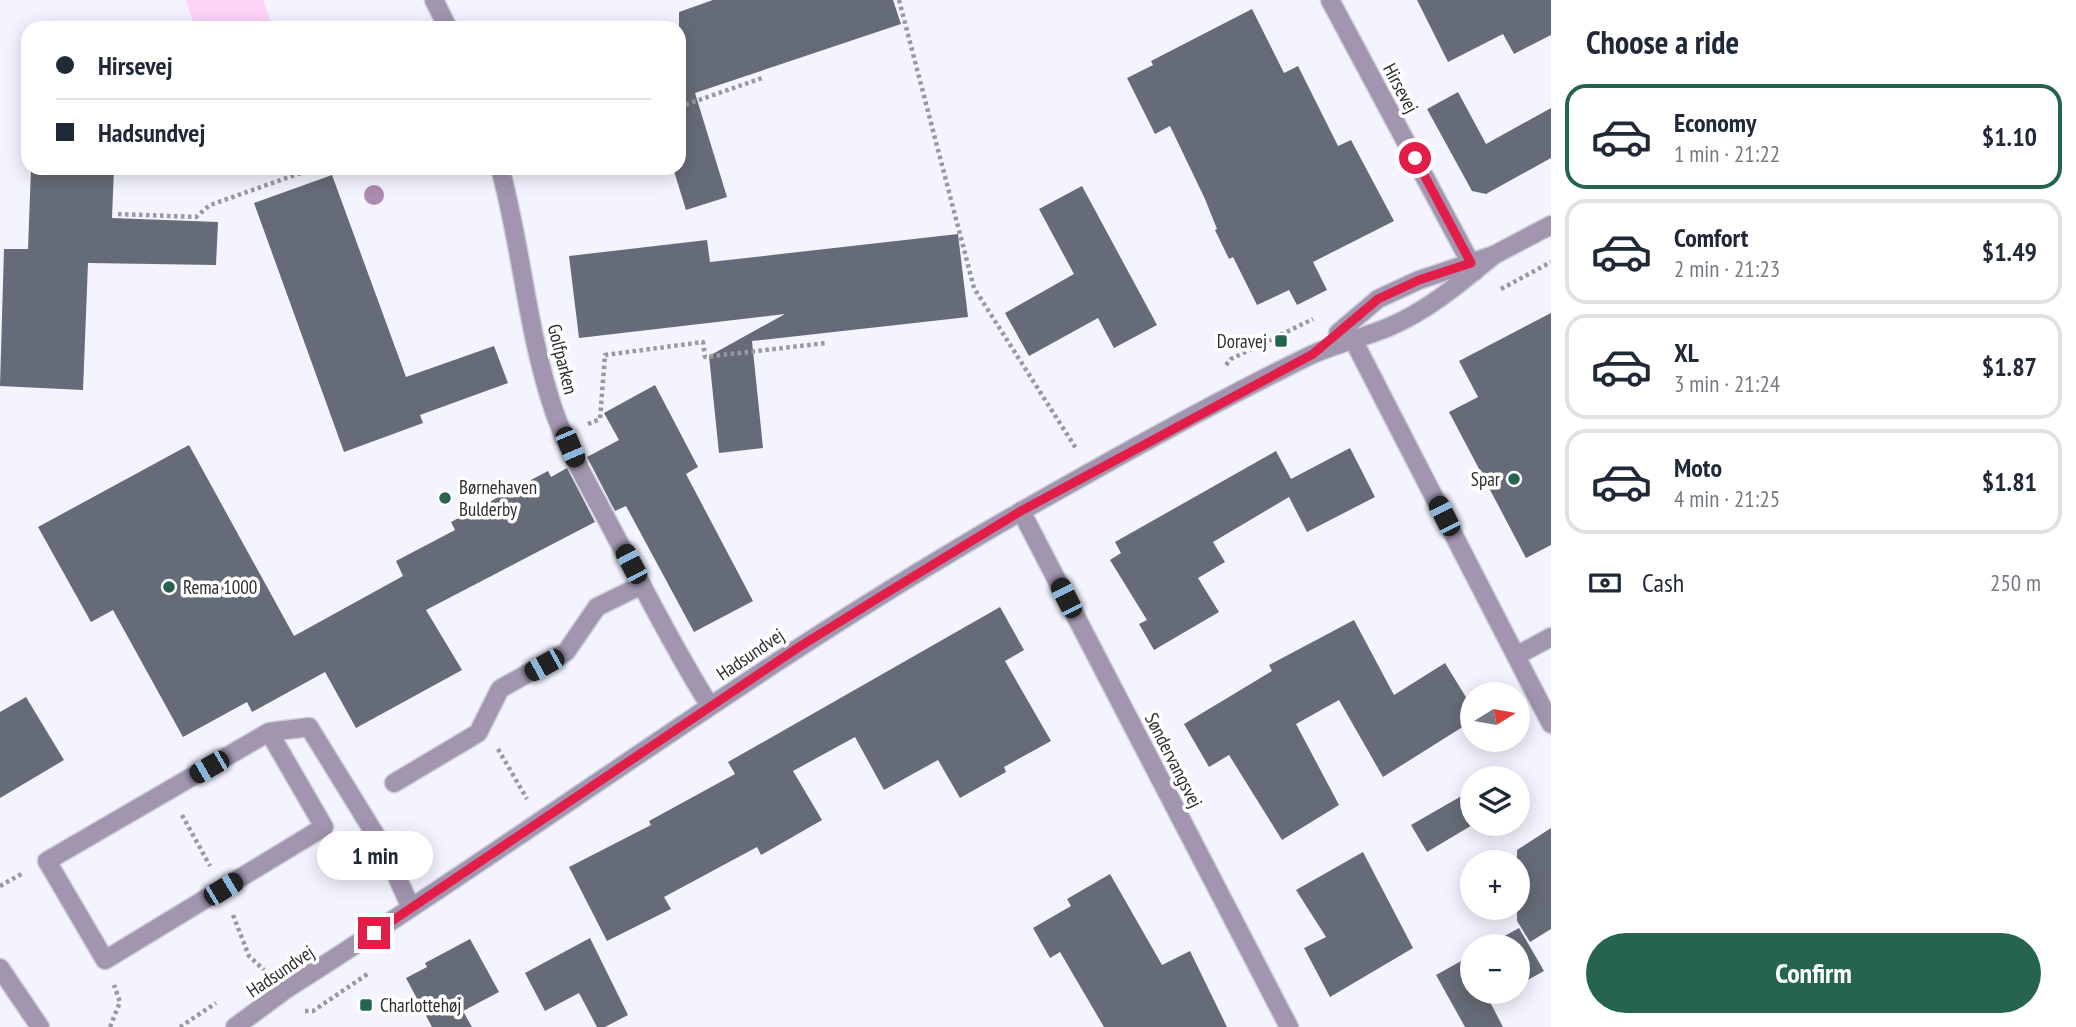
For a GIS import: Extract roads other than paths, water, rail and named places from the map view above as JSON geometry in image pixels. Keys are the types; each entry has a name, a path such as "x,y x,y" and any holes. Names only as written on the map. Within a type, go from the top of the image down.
{"street":[{"path":"435,0 445,21"},
{"name":"Hirsevej","path":"1330,0 1473,267"},
{"name":"Golfparken","path":"502,175 511,206 535,342 555,412 642,585 685,666 710,706"},
{"name":"Hadsundvej","path":"1349,333 1391,326 1430,306 1473,267 1551,225"},
{"name":"Hadsundvej","path":"235,1027 260,1020 285,990 821,633 1021,511 1349,333 1378,299 1419,280 1473,267"},
{"path":"1349,333 1549,715"},
{"name":"Søndervangsvej","path":"1021,511 1289,1027"},
{"path":"394,783 478,733 500,689 566,653 597,607 642,585"},
{"path":"1516,656 1551,637"},
{"path":"270,732 324,827 105,960 47,861 270,732 309,727 386,852 411,908"},
{"path":"0,968 40,1027"}],"place":[{"name":"Doravej","path":"1281,341"},
{"name":"Spar","path":"1514,479"},
{"name":"Børnehaven Bulderby","path":"445,498"},
{"name":"Rema 1000","path":"169,587"},
{"name":"Charlottehøj","path":"366,1005"}]}
